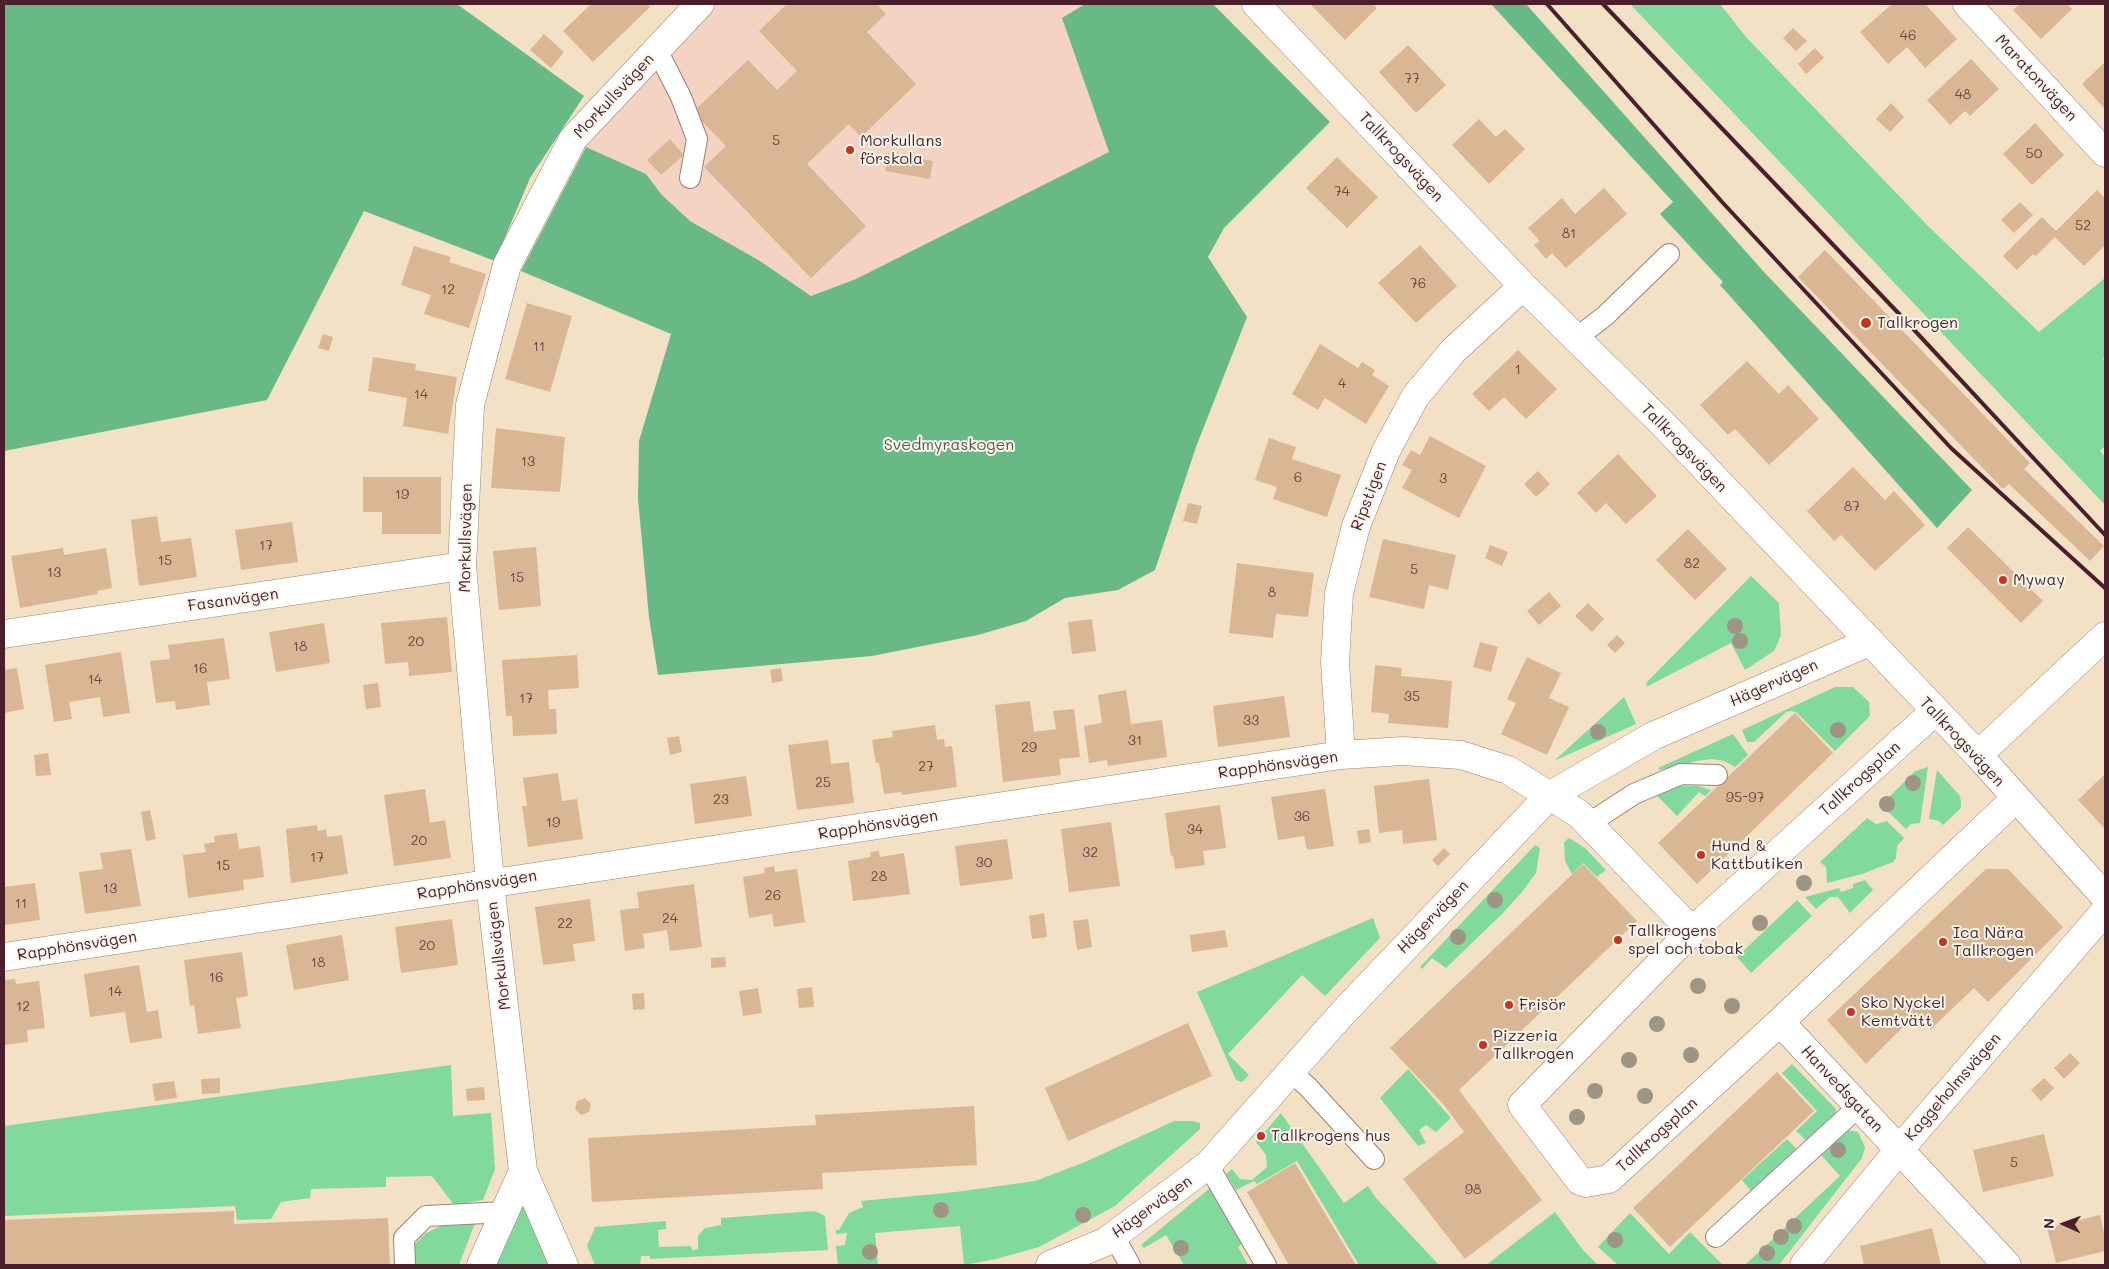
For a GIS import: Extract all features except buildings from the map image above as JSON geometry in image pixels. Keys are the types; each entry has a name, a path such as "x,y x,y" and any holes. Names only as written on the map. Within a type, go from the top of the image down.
{"street":[{"name":"Morkullsvägen","path":"564,1265 523,1170 490,883 462,566 470,405 507,265 573,139 700,4"},
{"name":"Tallkrogsvägen","path":"1256,4 1523,286 1663,424 1935,712 1978,755 2015,799 2105,897"},
{"name":"Maratonvägen","path":"1967,4 2105,153"},
{"name":"Ripstigen","path":"1341,755 1335,662 1339,593 1356,526 1386,451 1416,397 1453,351 1523,286"},
{"name":"Fasanvägen","path":"4,634 462,566"},
{"path":"1978,755 2105,636"},
{"name":"Hägervägen","path":"1050,1265 1105,1242 1208,1166 1290,1071 1549,796 1653,736 1869,642"},
{"name":"Tallkrogsplan","path":"1935,712 1692,930 1522,1105 1580,1181 1586,1183 1609,1179 1780,1022 2015,799"},
{"name":"Rapphönsvägen","path":"4,957 1341,755 1403,751 1461,755 1508,770 1579,814 1692,930"},
{"name":"Kaggeholmsvägen","path":"1804,1265 1899,1150 2105,911"},
{"name":"Hanvedsgatan","path":"1780,1022 2007,1265"},
{"name":"Morkullsvägen","path":"481,1265 523,1170"}],"lane":[{"path":"657,50 682,97 697,139 690,178"},
{"path":"1575,339 1605,316 1669,254"},
{"path":"1588,824 1634,794 1681,774 1717,775"},
{"path":"1290,1071 1308,1087 1374,1159"},
{"path":"1716,1237 1858,1107"},
{"path":"1208,1166 1266,1265"},
{"path":"405,1265 404,1238 426,1216 505,1212"},
{"path":"1113,1235 1130,1265"}],"shaded area":[{"name":"Morkullans förskola","path":"715,4 1085,4 1063,18 1110,152 856,279 811,296 760,261 690,221 661,194 646,174 586,147"}],"green space":[{"path":"4,4 457,4 584,96 530,178 495,261 364,211 267,400 4,451"},
{"name":"Svedmyraskogen","path":"1085,4 1213,4 1330,122 1224,228 1208,257 1247,317 1196,447 1155,570 1118,590 1065,598 1026,621 978,635 872,656 658,675 649,617 638,499 639,441 671,334 521,271 586,147 646,174 661,194 690,221 760,261 811,296 856,279 1109,152 1062,18"},
{"path":"1491,4 1526,4 1764,272 1972,490 1937,528 1720,285 1723,282 1660,214 1673,202"},
{"path":"1630,4 1720,4 1746,37 1930,228 2039,332 2105,278 2105,356 2103,359 2105,362 2105,446 2100,451 2105,457 2105,505"},
{"path":"1751,576 1779,603 1781,635 1774,651 1745,670 1731,643 1646,687 1647,682"},
{"path":"1835,687 1853,687 1869,702 1870,716 1835,751 1797,713 1792,711 1786,712 1754,742 1747,742 1742,730"},
{"path":"1624,697 1636,724 1554,761"},
{"path":"1733,734 1748,755 1735,767 1724,761 1712,759 1660,770 1658,768"},
{"path":"1928,767 1920,823 1911,824 1906,829 1881,805 1915,771"},
{"path":"1937,770 1960,796 1961,803 1961,808 1943,825 1939,821 1929,819"},
{"path":"1679,786 1698,786 1711,790 1705,796 1699,792 1677,816 1656,795"},
{"path":"1867,818 1876,824 1887,821 1904,838 1897,846 1896,858 1893,862 1862,874 1827,883 1826,867 1820,862"},
{"path":"1569,838 1585,848 1606,870 1597,877 1583,863 1572,874 1565,861 1564,842"},
{"path":"1535,845 1540,848 1536,873 1503,913 1446,968 1432,958 1422,969 1420,967"},
{"path":"1865,880 1873,890 1850,913 1838,897 1830,897 1816,909 1805,897 1839,888 1841,892 1853,888 1853,884"},
{"path":"1797,900 1812,916 1751,973 1737,957"},
{"path":"1373,918 1380,938 1325,996 1302,975 1228,1054 1249,1075 1242,1082 1236,1080 1197,992"},
{"path":"1792,1064 1836,1109 1835,1118 1809,1143 1796,1131 1817,1111 1782,1073"},
{"path":"451,1065 453,1116 491,1113 495,1169 483,1200 454,1205 432,1176 386,1177 386,1187 311,1189 310,1198 281,1202 271,1219 237,1220 235,1206 4,1216 4,1126"},
{"path":"1408,1069 1451,1118 1436,1132 1426,1125 1419,1130 1426,1143 1418,1146 1380,1098"},
{"path":"1281,1113 1344,1203 1368,1186 1376,1198 1439,1265 1359,1265 1297,1161 1257,1184 1254,1181 1236,1190 1226,1174 1232,1169 1240,1179 1252,1180 1267,1167 1266,1155 1256,1142"},
{"path":"1174,1121 1200,1123 1200,1129 1115,1206 1039,1247 996,1259 964,1265 960,1226 875,1233 878,1265 838,1265 836,1246 845,1245 847,1233 836,1234 836,1230 839,1230 849,1213 863,1207 861,1201 956,1192 1035,1181 1085,1162"},
{"path":"1848,1130 1858,1132 1865,1147 1862,1158 1779,1265 1745,1265 1840,1176 1821,1155"},
{"path":"1787,1139 1797,1149 1751,1191 1742,1180"},
{"path":"1210,1188 1244,1242 1238,1247 1248,1265 1184,1265 1166,1235 1144,1248 1141,1245"},
{"path":"525,1205 551,1265 494,1265 519,1206"},
{"path":"815,1211 825,1216 828,1250 650,1259 650,1256 641,1256 640,1265 595,1265 587,1246 595,1227 666,1221 666,1229 658,1230 659,1247 691,1246 692,1250 698,1249 698,1236 705,1228 721,1225 721,1218"},
{"path":"1555,1212 1583,1250 1598,1265 1486,1265"},
{"path":"1630,1213 1669,1254 1690,1232 1723,1265 1618,1265 1598,1247"},
{"path":"475,1223 459,1265 410,1265 410,1258 415,1244 426,1233 441,1226"}],"railway":[{"path":"1547,4 1723,203 1951,448 2105,588"},
{"path":"1603,4 1904,319 2105,535"}],"place":[{"name":"Morkullans förskola","path":"850,150"},
{"name":"Tallkrogen","path":"1866,323"},
{"name":"Myway","path":"2003,580"},
{"name":"Hund & Kattbutiken","path":"1701,855"},
{"name":"Tallkrogens spel och tobak","path":"1618,940"},
{"name":"Ica Nära Tallkrogen","path":"1943,942"},
{"name":"Frisör","path":"1509,1005"},
{"name":"Sko Nyckel Kemtvätt","path":"1851,1012"},
{"name":"Pizzeria Tallkrogen","path":"1483,1045"},
{"name":"Tallkrogens hus","path":"1261,1136"}]}
